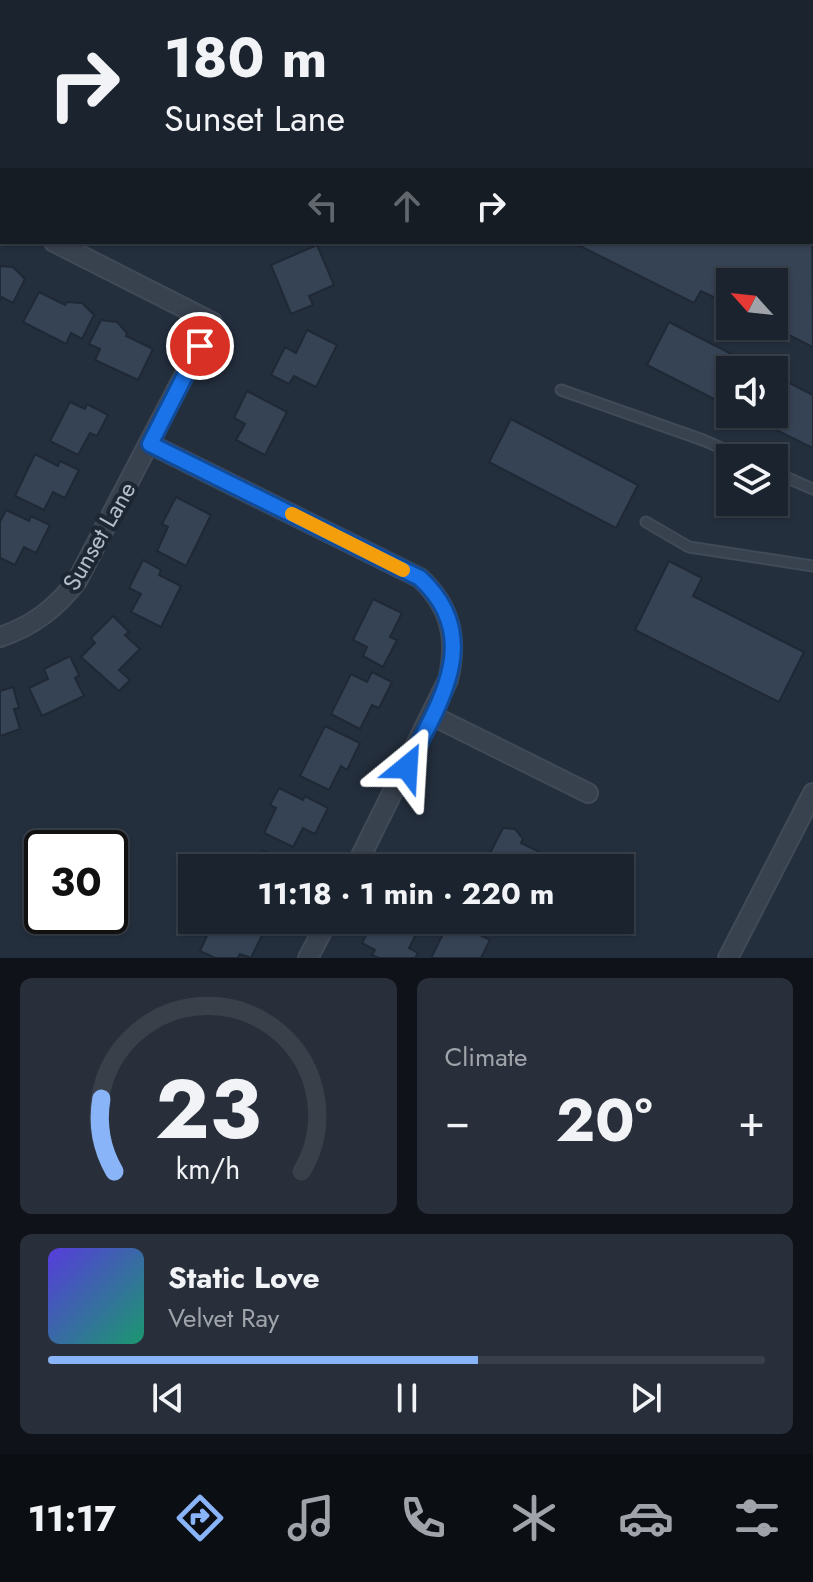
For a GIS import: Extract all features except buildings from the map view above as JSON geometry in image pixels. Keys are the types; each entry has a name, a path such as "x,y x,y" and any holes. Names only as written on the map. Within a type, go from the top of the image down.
{"street":[{"name":"Sunset Lane","path":"0,637 20,630 45,615 77,581 212,322 58,244"},
{"path":"150,444 420,578 434,591 447,612 453,634 454,658 448,680 433,716 362,854"},
{"path":"433,716 588,793"},
{"path":"728,958 813,793"},
{"path":"308,958 321,934"}],"lane":[{"path":"561,390 716,446"},
{"path":"788,478 813,489"},
{"path":"646,522 689,547 813,566"}],"slow traffic":[{"path":"292,514 403,570"}],"route":[{"path":"200,346 150,444 420,578 434,591 447,612 453,634 454,658 433,716 407,767"}]}
